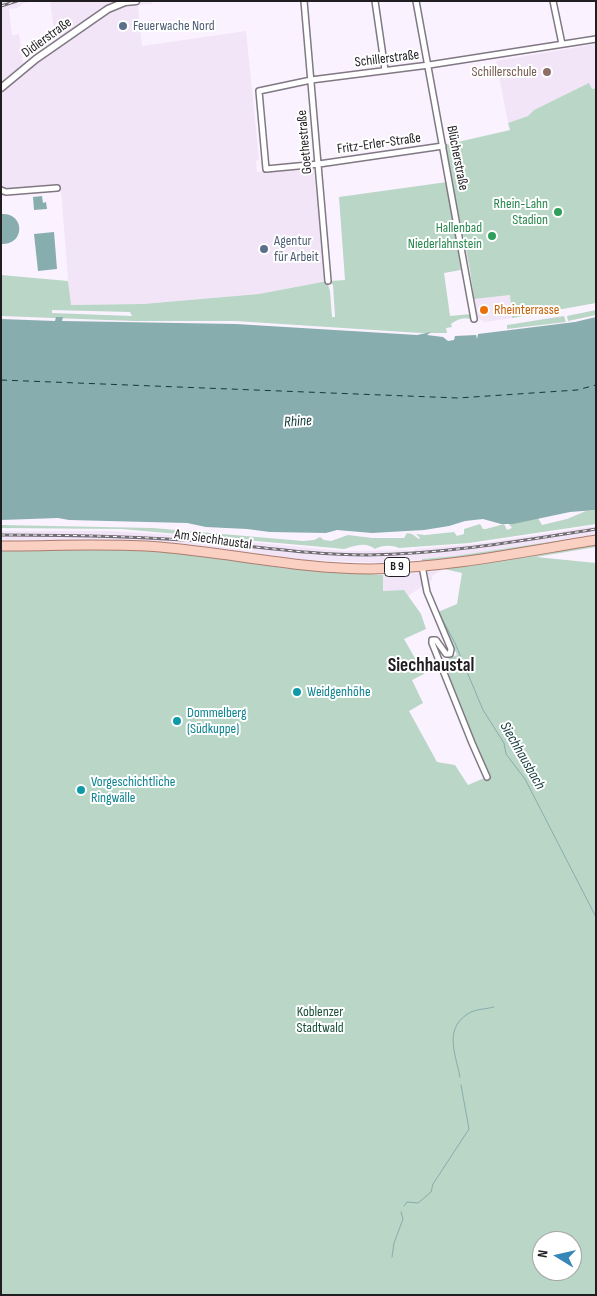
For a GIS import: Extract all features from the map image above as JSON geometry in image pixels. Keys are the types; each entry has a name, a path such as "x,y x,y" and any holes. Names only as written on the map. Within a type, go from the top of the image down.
{"main road":[{"name":"Am Siechhaustal","path":"1,546 158,547 304,566 371,568 422,565 487,557 596,540"}],"street":[{"name":"Didierstraße","path":"1,88 36,59 108,10 125,2 136,1"},
{"name":"Goethestraße","path":"304,1 328,281"},
{"path":"375,1 385,70"},
{"name":"Blücherstraße","path":"416,1 429,65 442,146 455,204 474,319"},
{"path":"553,1 562,44"},
{"name":"Schillerstraße","path":"266,169 259,91 312,80 429,65 596,39"},
{"name":"Fritz-Erler-Straße","path":"266,169 318,164 442,146"},
{"path":"1,190 6,192 57,188"},
{"path":"422,565 427,592 451,649 450,654 446,654 436,640 432,640 432,643 487,777"}],"shaded area":[{"path":"1,1 36,1 9,9 12,35 19,34 23,62 27,71 60,47 55,39 50,1 152,1 152,4 138,5 142,46 246,31 259,160 256,161 257,172 314,169 325,281 259,294 143,304 70,305 61,191 1,196"},
{"name":"Schillerschule","path":"596,44 596,88 592,89 589,84 534,110 528,116 508,123 496,61"},
{"path":"510,295 512,318 485,322 477,318 474,299"},
{"path":"596,526 596,535 455,556 384,563 305,560 124,542 1,541 1,531 108,531 177,535 343,551 407,550 407,552 414,552 414,549 475,544"},
{"path":"444,567 444,569 432,576 432,580 408,596 404,590 383,591 383,575 379,574"}],"green space":[{"path":"589,83 592,89 596,88 596,303 512,318 510,295 474,299 445,145 510,130 508,123 528,116 534,110"},
{"path":"447,182 461,270 444,273 450,316 471,314 472,320 464,318 456,321 451,324 452,327 446,328 447,333 421,333 235,321 134,321 1,316 1,275 68,281 71,305 143,304 259,294 327,281 330,291 332,317 335,317 333,285 330,281 345,280 339,197","holes":["52,310 130,312 132,316 52,313"]},
{"path":"596,310 596,315 568,321 567,316"},
{"path":"564,316 566,322 507,329 507,325"},
{"path":"596,510 596,524 469,543 399,548 387,546 375,549 365,545 343,549 122,529 1,528 1,525 153,528 303,541 314,540 320,537 331,541 348,535 372,538 404,538 407,533 419,539 416,534 454,532 457,536 464,534 464,529 480,524 483,529 486,529 504,524 507,530 512,528 509,524 538,518 542,525 567,519 586,511"},
{"path":"596,535 596,537 492,554 422,562 422,559 455,556"},
{"name":"Koblenzer Stadtwald","path":"596,542 596,547 536,557 596,563 596,1295 1,1295 1,550 135,550 182,553 284,568 383,575 383,591 404,590 421,614 426,629 404,639 424,674 412,680 423,703 409,711 437,762 455,765 468,785 489,776 442,661 457,655 438,612 457,604 462,573 444,569 444,567"}],"water":[{"path":"42,196 43,203 46,202 47,209 34,210 33,197"},
{"path":"1,214 15,218 18,223 18,234 9,243 1,244"},
{"path":"54,232 57,269 38,271 34,234"},
{"name":"Rhine","path":"56,317 63,317 62,321 236,324 417,335 431,332 427,335 443,337 448,341 454,340 455,336 476,335 477,339 478,334 575,322 596,317 596,510 570,512 513,524 501,524 483,519 424,530 372,533 337,530 326,533 270,532 206,527 187,523 69,520 58,518 1,520 1,319 55,321"}],"waterway":[{"name":"Siechhausbach","path":"435,606 455,643 483,710 504,743 506,754 525,779 596,917"},
{"path":"460,1077 453,1041 457,1025 462,1018 471,1012 494,1007"},
{"path":"404,1206 407,1202 418,1203 431,1192 433,1184 469,1129 461,1085"},
{"path":"392,1257 394,1243 403,1219 401,1212"}],"ferry route":[{"path":"1,380 458,398 577,390 596,385"}],"railway":[{"path":"1,6 17,1"},
{"path":"1,535 157,538 307,552 367,555 453,549 596,529"}],"place":[{"name":"Feuerwache Nord","path":"123,26"},
{"name":"Schillerschule","path":"547,72"},
{"name":"Rhein-Lahn Stadion","path":"558,212"},
{"name":"Hallenbad Niederlahnstein","path":"492,236"},
{"name":"Agentur für Arbeit","path":"264,249"},
{"name":"Rheinterrasse","path":"484,310"},
{"name":"Weidgenhöhe","path":"297,692"},
{"name":"Dommelberg (Südkuppe)","path":"177,721"},
{"name":"Vorgeschichtliche Ringwälle","path":"81,790"}],"district":[{"name":"Siechhaustal","path":"431,666"}]}
